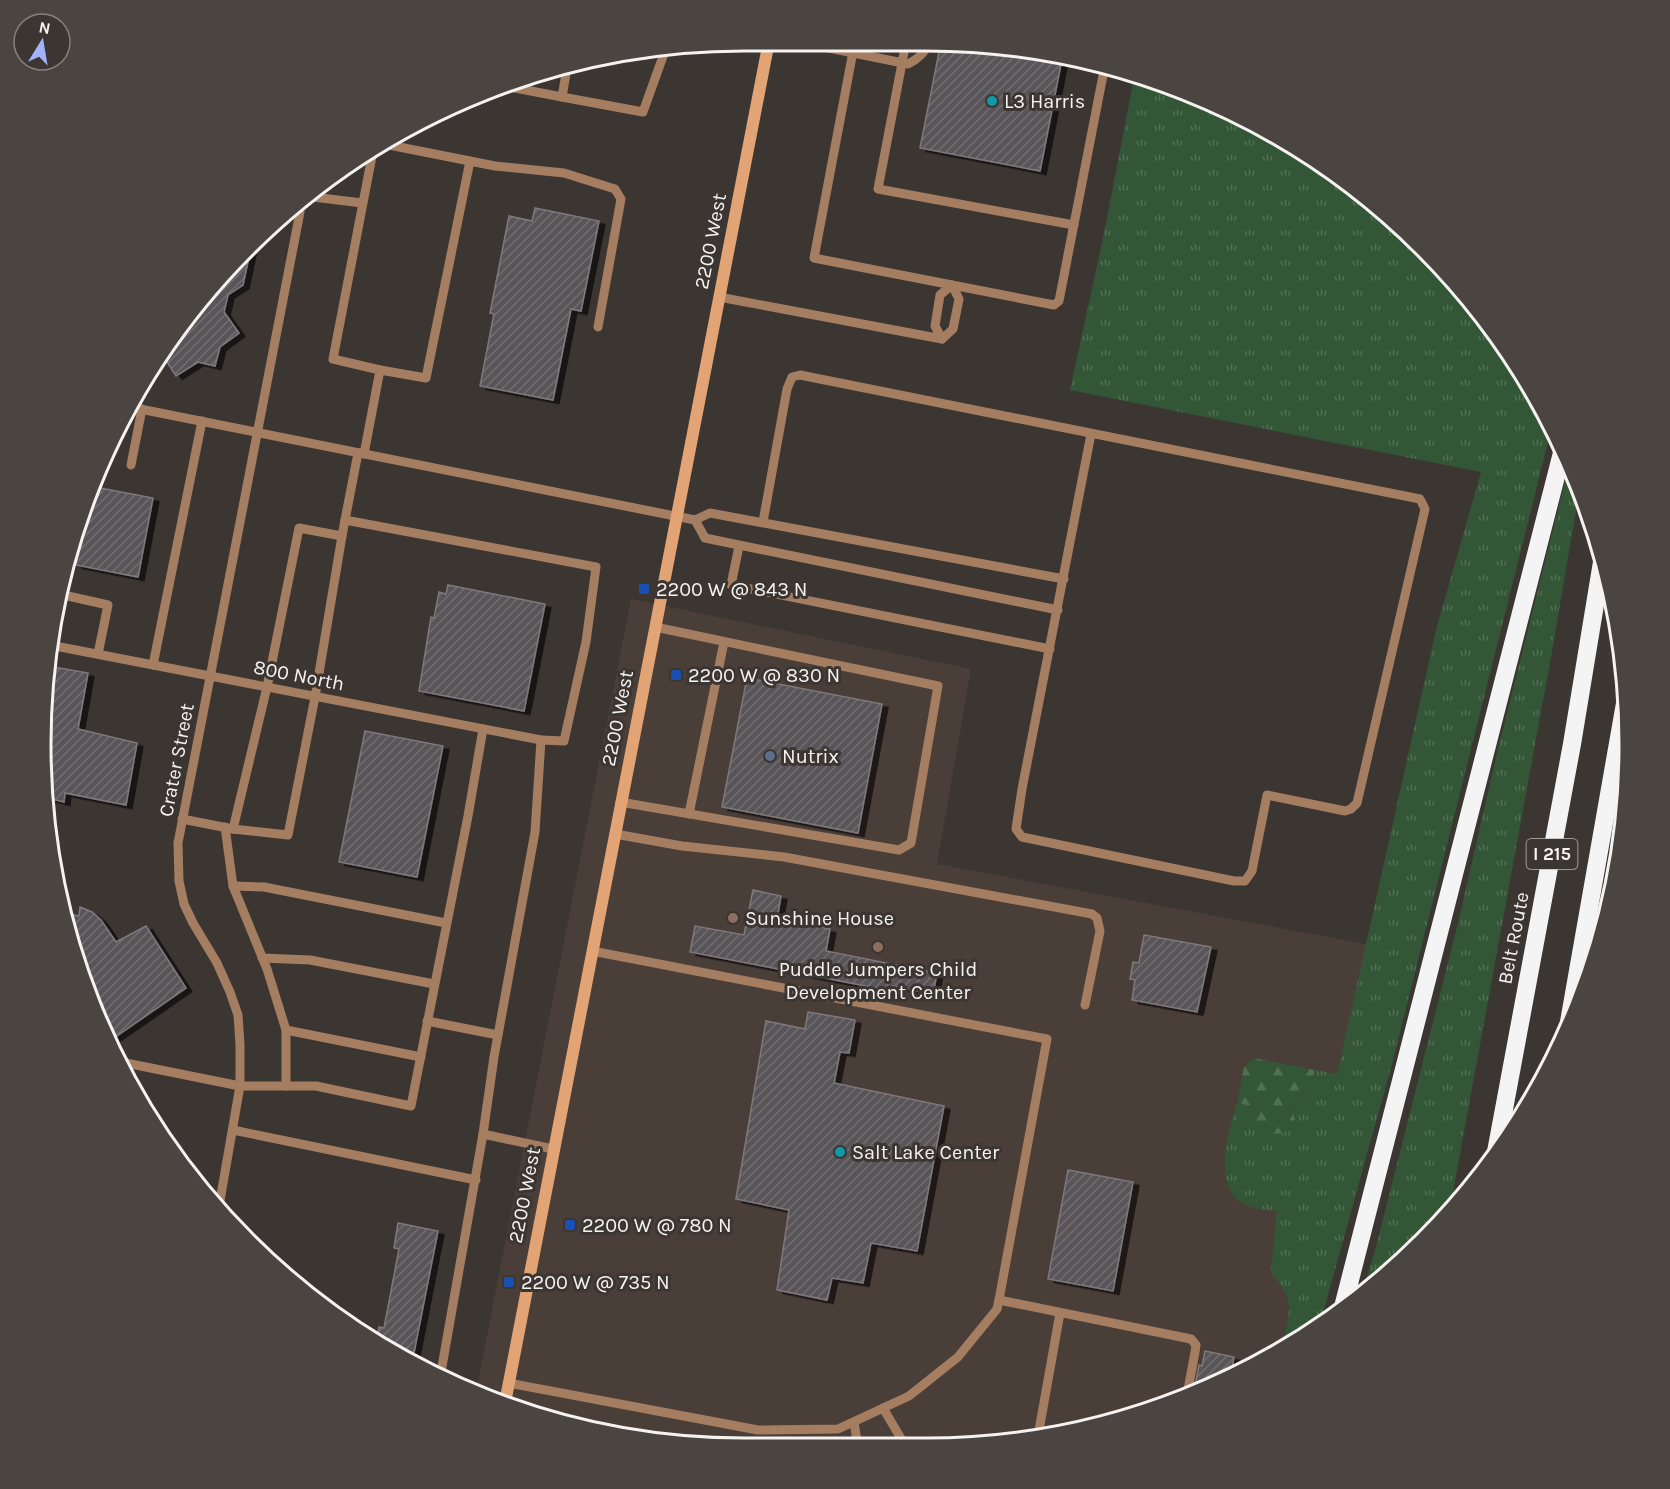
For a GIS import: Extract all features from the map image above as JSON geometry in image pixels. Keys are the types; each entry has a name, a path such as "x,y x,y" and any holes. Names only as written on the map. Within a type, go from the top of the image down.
{"highway":[{"path":"1346,1297 1559,464"},
{"name":"Belt Route","path":"1499,1134 1572,744 1599,581"},
{"name":"I 215","path":"1576,984 1619,739"}],"street":[{"name":"2200 West","path":"506,1395 767,51"}],"lane":[{"path":"848,51 908,64 925,51"},
{"path":"904,51 878,189 1074,225"},
{"path":"853,52 814,258 1054,305 1059,301 1103,75"},
{"path":"520,89 643,112 663,56"},
{"path":"562,97 566,75"},
{"path":"395,146 511,168 564,173 615,189 621,199 598,327"},
{"path":"371,161 333,359 426,378 470,161"},
{"path":"317,198 362,204"},
{"name":"Crater Street","path":"220,1199 240,1086 238,1016 217,963 184,904 179,881 178,843 300,212"},
{"path":"942,339 934,326 940,294 952,285"},
{"path":"942,339 953,329 959,298 952,285"},
{"path":"719,297 942,339"},
{"path":"182,819 229,828 288,835 315,697 345,520 380,370"},
{"path":"763,522 787,389 792,377 800,375 1091,434 1412,495 1420,499 1425,509 1357,803 1345,811 1267,795 1252,871 1245,881 1022,837 1016,829 1015,824 1091,434"},
{"path":"139,408 695,520 710,513 1064,579"},
{"path":"131,465 142,409"},
{"path":"153,665 202,421"},
{"path":"345,520 596,567 586,642 564,741 541,740 535,832 442,1368"},
{"path":"695,520 705,538 1058,610"},
{"path":"286,1086 286,1030 262,958 233,886 229,828 267,687 299,528 342,536"},
{"path":"739,546 731,585 1050,649"},
{"path":"67,596 108,605 98,654"},
{"path":"620,802 899,850 911,843 938,686 655,627"},
{"path":"689,814 724,642"},
{"name":"800 North","path":"58,647 541,740"},
{"path":"130,1064 240,1086 316,1086 411,1106 483,729"},
{"path":"615,834 682,846 784,857 1092,914 1097,918 1100,931 1085,1005"},
{"path":"233,886 264,887 446,923"},
{"path":"508,1383 758,1430 838,1429 909,1396 958,1357 997,1309 999,1300 1047,1039 592,951"},
{"path":"262,958 310,960 434,984"},
{"path":"427,1022 498,1035"},
{"path":"286,1030 420,1057"},
{"path":"233,1130 476,1180"},
{"path":"483,1134 553,1149"},
{"path":"999,1300 1191,1339 1196,1345 1188,1386"},
{"path":"1039,1428 1060,1313"},
{"path":"883,1408 901,1438"},
{"path":"854,1422 857,1438"}],"shaded area":[{"path":"631,599 971,669 937,864 1403,951 1288,1335 1232,1366 1191,1385 1105,1414 1061,1425 971,1437 699,1437 609,1425 522,1401 478,1384"}],"green space":[{"path":"1133,83 1191,104 1232,123 1272,144 1348,194 1416,254 1476,322 1526,398 1548,441 1392,1064 1323,1312 1284,1337 1288,1300 1271,1273 1277,1211 1252,1207 1234,1196 1225,1172 1230,1128 1237,1103 1252,1106 1257,1116 1290,1109 1296,1098 1310,1088 1315,1070 1337,1074 1436,630 1481,472 1070,390"},
{"path":"1566,479 1577,507 1452,1195 1416,1235 1366,1280 1459,919 1497,753"},
{"path":"1253,1058 1315,1070 1310,1088 1296,1098 1290,1108 1295,1119 1284,1133 1263,1135 1254,1128 1257,1116 1252,1106 1237,1103 1244,1067"}],"building":[{"name":"L3 Harris","path":"939,51 971,52 1061,64 1040,171 920,148"},
{"path":"535,208 599,221 581,311 571,309 553,400 480,386 494,314 490,313 509,216 532,221"},
{"path":"248,260 243,285 228,295 224,312 239,333 220,347 215,366 198,362 176,376 167,361 168,359 194,322"},
{"path":"101,488 153,498 138,577 76,565"},
{"path":"448,585 545,604 524,711 419,691 431,617 434,618 439,592 446,594"},
{"path":"56,667 88,673 78,729 137,743 126,805 65,793 64,802 53,799 52,790 52,699"},
{"path":"747,678 882,704 858,833 722,807"},
{"path":"365,731 443,746 417,877 339,862"},
{"path":"753,890 781,896 777,919 830,929 826,951 937,973 933,994 893,986 892,991 690,952 695,926 744,935"},
{"path":"80,907 92,912 101,920 116,942 146,926 186,988 116,1036 88,967 73,915 79,916"},
{"path":"1144,935 1211,947 1197,1012 1132,1000 1135,980 1130,979 1133,962 1139,963"},
{"name":"Salt Lake Center","path":"808,1012 855,1020 849,1053 840,1052 834,1083 944,1106 917,1251 871,1243 863,1283 832,1278 827,1300 777,1290 789,1210 736,1199 766,1021 805,1029"},
{"path":"1068,1170 1133,1182 1113,1291 1048,1279"},
{"path":"398,1223 438,1231 414,1353 378,1333 379,1327 384,1328 399,1249 394,1248"},
{"path":"1205,1351 1234,1357 1232,1366 1196,1383 1199,1365 1202,1366"}],"place":[{"name":"L3 Harris","path":"992,101"},
{"name":"2200 W @ 843 N","path":"644,589"},
{"name":"2200 W @ 830 N","path":"676,675"},
{"name":"Nutrix","path":"770,756"},
{"name":"Sunshine House","path":"733,918"},
{"name":"Puddle Jumpers Child Development Center","path":"878,947"},
{"name":"Salt Lake Center","path":"840,1152"},
{"name":"2200 W @ 780 N","path":"570,1225"},
{"name":"2200 W @ 735 N","path":"509,1282"}]}
